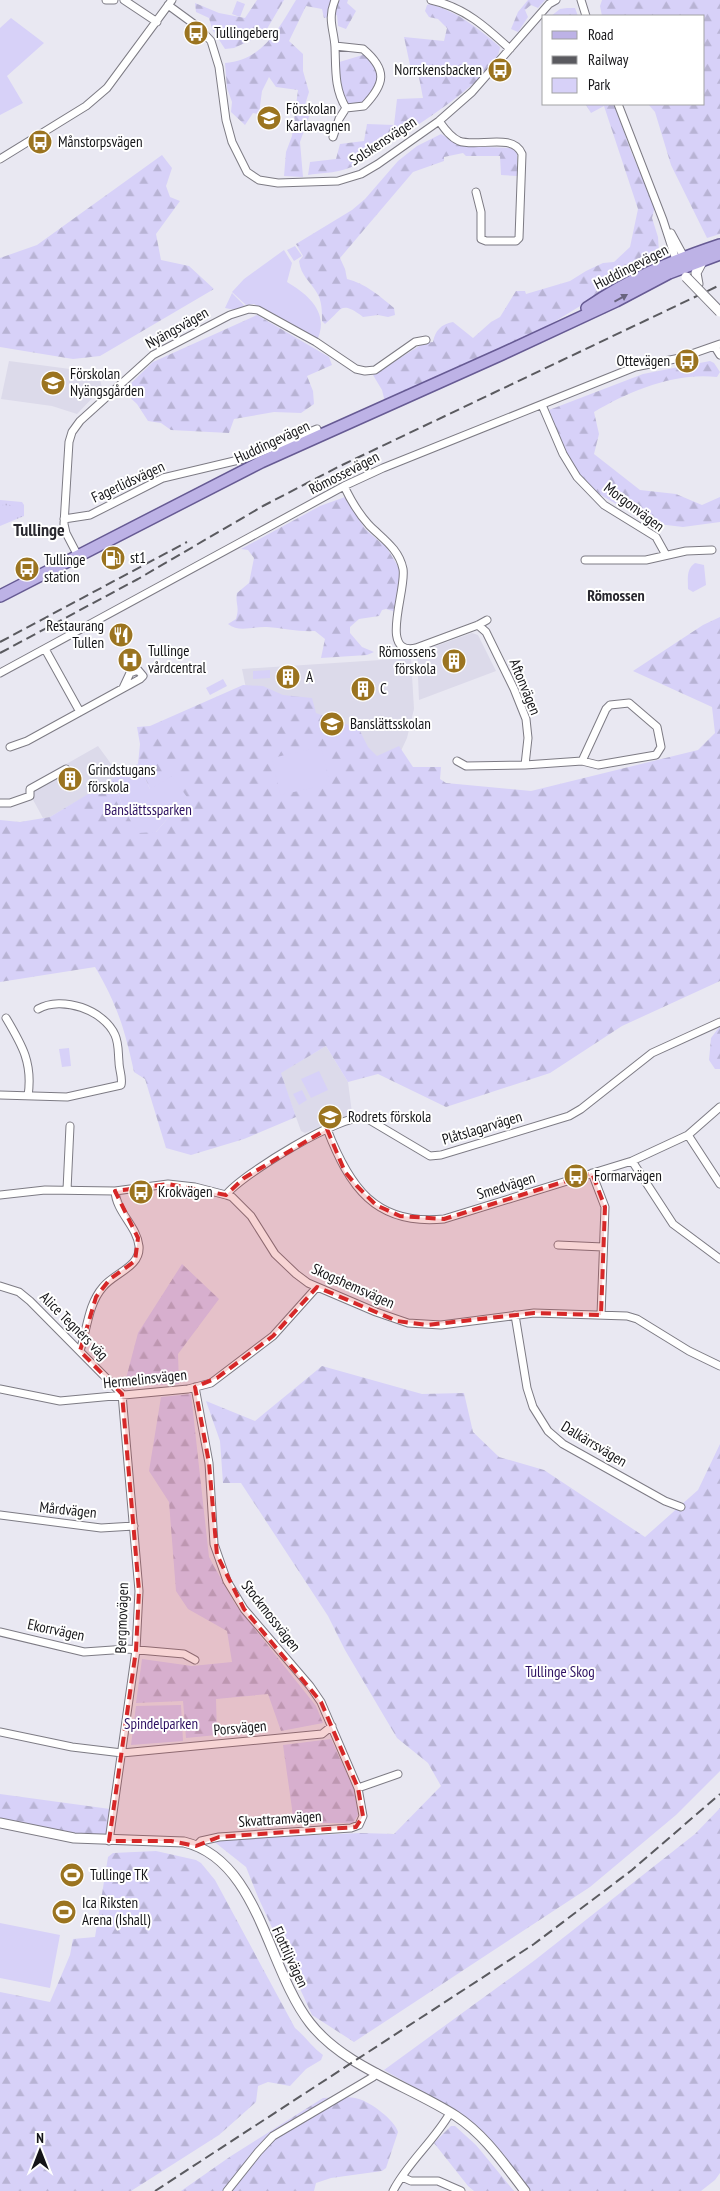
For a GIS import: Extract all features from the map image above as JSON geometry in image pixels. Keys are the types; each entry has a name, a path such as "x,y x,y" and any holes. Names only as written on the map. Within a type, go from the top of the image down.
{"main road":[{"name":"Huddingevägen","path":"686,268 720,245"},
{"name":"Huddingevägen","path":"0,596 261,462 502,354 561,325 622,286 686,268 720,254"}],"street":[{"path":"106,0 114,0"},
{"path":"124,0 157,22"},
{"path":"334,0 330,22 335,46 336,83 346,108"},
{"path":"431,0 465,12 480,22 510,49"},
{"name":"Solskensvägen","path":"170,3 211,41 219,67 226,120 232,142 247,172 259,180 278,183 338,181 352,178 370,169 439,121 472,92 549,4 556,0"},
{"path":"582,0 586,15"},
{"path":"0,159 86,106 107,88 170,3"},
{"path":"335,46 364,49 378,65 382,74 379,87 364,106 346,108"},
{"path":"618,105 663,220 686,268 720,311"},
{"path":"333,137 339,119 346,108"},
{"path":"439,121 449,134 459,141 511,143 520,150 522,154 521,217 519,238 516,241 481,240 481,212 476,192"},
{"path":"686,268 720,311"},
{"name":"Nyängsvägen","path":"78,556 66,533 64,519 69,442 76,425 153,355 230,315 249,309 258,310 316,342 356,369 365,371 375,370 415,342 426,340"},
{"path":"717,345 720,355"},
{"name":"Römossevägen","path":"0,673 344,486 420,451 542,405 635,367 680,358 717,345"},
{"name":"Morgonvägen","path":"542,405 563,454 577,477 604,506 656,537 666,554"},
{"name":"Fagerlidsvägen","path":"64,519 90,515 163,478 247,458 317,429"},
{"path":"344,486 354,507 395,549 403,568 404,582 396,629 396,638 401,646 407,650 416,648 487,620"},
{"name":"Morgonvägen","path":"585,560 646,560 658,558 666,554 712,550"},
{"name":"Aftonvägen","path":"478,625 486,632 522,708 528,738 526,765"},
{"path":"45,649 80,712"},
{"path":"10,747 27,741 123,688"},
{"path":"457,761 466,766 526,765 582,761 598,765 656,755 661,747 657,727 629,703 610,705 606,709 582,761"},
{"path":"0,803 23,800 30,796 30,789 66,769"},
{"path":"0,1095 58,1097 86,1094 121,1085 117,1040 106,1021 94,1012 73,1006 51,1004 38,1009"},
{"path":"6,1018 21,1043 28,1060 28,1096"},
{"name":"Plåtslagarvägen","path":"226,1195 244,1178 327,1129 359,1117 366,1118 430,1156 441,1155 569,1116 581,1109 652,1053 720,1022"},
{"name":"Smedvägen","path":"327,1129 345,1172 376,1205 411,1219 444,1219 632,1161 688,1135 720,1107"},
{"path":"67,1190 70,1126"},
{"path":"688,1135 720,1184"},
{"path":"632,1161 673,1224 720,1260"},
{"path":"592,1173 605,1208 601,1315"},
{"name":"Skogshemsvägen","path":"0,1195 32,1190 115,1191 168,1184 195,1187 232,1197 251,1216 275,1254 296,1274 317,1287 376,1312 408,1323 441,1326 534,1313 601,1315 637,1319 689,1351 720,1366"},
{"path":"80,1351 96,1297 110,1279 132,1264 138,1256 138,1238 120,1207 115,1191"},
{"path":"558,1245 604,1247"},
{"name":"Alice Tegnérs väg","path":"0,1286 19,1292 30,1301 122,1394"},
{"name":"Hermelinsvägen","path":"0,1390 56,1401 195,1388 218,1378 273,1336 317,1287"},
{"name":"Dalkärrsvägen","path":"515,1315 527,1388 533,1407 548,1431 563,1444 665,1501 682,1507"},
{"name":"Stockmossvägen","path":"195,1388 210,1462 214,1544 227,1581 244,1609 310,1686 321,1702 358,1788 362,1818"},
{"name":"Bergmovägen","path":"109,1841 136,1650 139,1591 122,1394"},
{"name":"Mårdvägen","path":"0,1515 101,1528 134,1526"},
{"name":"Ekorrvägen","path":"0,1632 84,1652 136,1650 184,1654 195,1660"},
{"name":"Porsvägen","path":"0,1732 72,1747 122,1753 322,1734 332,1726"},
{"path":"358,1788 398,1774"},
{"name":"Skvattramvägen","path":"196,1846 201,1841 219,1836 351,1828 359,1825 362,1818"},
{"name":"Flottiljvägen","path":"0,1824 74,1838 109,1841 172,1841 196,1846 212,1854 229,1867 243,1887 290,1991 310,2023 337,2048 377,2073 450,2112 478,2134 525,2191"},
{"path":"227,2191 273,2136 374,2077 377,2073"},
{"path":"393,2191 412,2160 444,2124 450,2112"},
{"path":"402,2177 411,2181 447,2183 461,2191"}],"highlighted area":[{"path":"327,1129 345,1172 376,1205 400,1216 444,1219 592,1173 605,1207 601,1315 534,1313 427,1325 397,1321 317,1287 273,1336 217,1378 195,1387 209,1463 217,1555 244,1609 321,1702 358,1788 363,1816 356,1827 219,1837 196,1846 171,1841 109,1841 136,1650 139,1591 122,1394 80,1351 96,1297 110,1279 135,1261 138,1238 115,1191 168,1184 226,1195 244,1178"}],"shaded area":[{"name":"Förskolan Nyängsgården","path":"9,361 70,369 100,379 102,388 77,414 52,406 1,399"},
{"path":"472,633 478,635 496,671 419,700 417,653"},
{"name":"Banslättsskolan","path":"411,658 414,709 407,738 400,753 271,809 242,669"},
{"path":"98,746 120,776 50,817 43,818 26,787"},
{"path":"326,1046 348,1082 352,1113 305,1133 301,1131 280,1073"}],"green space":[{"path":"257,0 284,0 264,34 234,48 225,49 212,29 209,18 196,12 195,3 219,13 245,18"},
{"path":"296,0 348,0 347,3 356,11 346,29 338,26 337,15 324,18 322,9 306,6 289,41 303,54 303,71 309,92 303,111 310,114 300,142 303,177 284,176 286,152 292,136 298,90 276,87 269,77 262,91 259,114 253,113 245,125 231,112 232,102 227,88 225,63 238,61 259,50 276,32"},
{"path":"528,0 545,0 538,8 531,5 525,10 528,17 518,32 511,29 518,12"},
{"path":"602,0 720,0 720,234 707,238 671,165 655,112 649,105 705,105 705,15 602,15 600,6"},
{"path":"237,1 245,4 240,17 232,14"},
{"path":"430,4 459,16 492,40 500,47 496,58 472,85 455,99 364,161 342,170 308,175 310,162 336,159 340,144 364,141 367,124 394,125 397,99 423,98 417,67 410,65 404,37 444,41 447,28 438,19 429,17 425,11 427,5"},
{"path":"575,8 578,15 552,15 560,9"},
{"path":"11,18 44,43 7,76 23,103 0,115 0,28"},
{"path":"366,54 379,72 378,86 360,106 346,104 343,100 336,63"},
{"path":"586,105 614,105 632,154 655,206 652,218 658,237 659,252 656,259 621,276 621,281 528,338 385,402 382,390 373,375 424,343 433,342 437,331 442,326 453,322 473,338 491,322 500,317 516,291 525,291 526,294 570,281 603,263 614,262 630,247 638,209 604,106 591,113"},
{"path":"441,134 461,146 510,148 517,152 517,176 501,175 500,156 466,156 463,153 444,157 444,161 413,172 340,258 347,279 366,287 378,295 394,308 395,315 388,317 378,315 363,317 345,308 338,311 325,324 322,321 319,296 302,271 299,261 303,256 296,244 352,210 365,199 398,161 417,146"},
{"path":"162,155 172,168 166,186 170,197 180,201 156,234 161,260 189,266 214,289 100,356 73,359 0,347 0,258 37,245"},
{"path":"295,246 302,256 294,261 287,250"},
{"path":"284,250 292,263 287,282 310,299 319,314 321,323 316,342 254,304 246,305 232,292 244,279"},
{"path":"232,293 245,306 235,310 225,308"},
{"path":"257,315 329,357 332,365 307,376 313,391 314,404 301,413 274,412 234,419 229,433 171,430 161,423 148,421 137,404 123,391 153,362"},
{"path":"710,361 714,363 720,372 717,377 685,377 669,380 637,390 594,412 599,434 594,454 640,490 676,494 702,505 720,497 720,522 683,527 650,523 590,487 570,463 549,410 643,374"},
{"path":"345,497 365,529 387,548 399,568 399,587 393,617 393,611 386,609 382,610 379,616 359,619 350,627 350,633 362,647 374,652 367,655 321,658 325,639 315,631 267,627 242,629 228,624 236,619 238,611 237,593 249,583 254,558 248,550 241,549 320,506"},
{"path":"0,500 22,502 24,505 24,516 0,526"},
{"path":"0,505 19,506 19,513 0,521"},
{"path":"695,563 704,565 706,585 693,592 688,589 688,578 690,568"},
{"path":"720,617 720,981 622,1026 550,1073 446,1107 378,1074 348,1082 326,1046 281,1073 296,1117 244,1139 191,1155 166,1148 145,1079 134,1072 119,1018 109,993 95,967 0,982 0,820 20,822 50,817 113,779 123,808 156,832 174,811 150,789 138,764 140,744 137,727 150,726 243,685 263,686 283,695 312,698 316,713 359,729 368,747 377,756 399,746 413,767 441,767 440,779 446,783 531,791 698,750 715,733 712,707 633,671 703,625"},
{"path":"270,670 270,678 253,679 253,671"},
{"path":"223,679 227,686 210,695 206,688"},
{"path":"321,747 330,784 280,795 272,758"},
{"name":"Banslättssparken","path":"138,764 150,789 172,776 194,807 174,811 156,832 138,833 123,808 113,779"},
{"path":"720,1026 720,1069 715,1069 709,1060 711,1038"},
{"path":"69,1048 71,1066 62,1067 59,1049"},
{"path":"319,1071 328,1090 311,1098 301,1079"},
{"path":"302,1090 307,1100 299,1105 293,1094"},
{"path":"182,1264 219,1299 178,1354 179,1384 124,1386 138,1333"},
{"name":"Tullinge Skog","path":"322,1366 422,1394 464,1393 473,1432 499,1457 544,1470 645,1537 698,1490 720,1444 720,1771 676,1815 590,1887 354,2042 312,2015 246,1867 212,1840 361,1833 394,1834 441,1786 428,1763 397,1738 345,1650 328,1616 241,1483 223,1483 220,1441 206,1401 255,1421"},
{"path":"191,1394 209,1557 235,1604 316,1706 323,1723 281,1731 268,1694 216,1699 217,1735 186,1738 183,1701 136,1703 142,1659 192,1666 232,1662 227,1631 188,1609 176,1591 169,1502 149,1471 161,1397"},
{"name":"Spindelparken","path":"181,1705 183,1741 131,1745 136,1706"},
{"path":"331,1739 354,1789 358,1815 353,1823 294,1823 283,1745"},
{"path":"0,1794 110,1809 107,1837 74,1835 0,1819"},
{"path":"720,1808 720,2173 715,2180 701,2191 531,2191 478,2128 449,2107 384,2070 535,1960 695,1834"},
{"path":"156,1851 196,1860 201,1863 215,1880 295,2028 323,2055 321,2060 306,2069 290,2086 268,2082 258,2086 256,2102 219,2135 131,2191 0,2191 0,1992 50,2002 70,1955 73,1939 95,1937 108,1857 113,1853"},
{"path":"0,1923 60,1935 50,1988 0,1978"},
{"path":"346,2097 359,2099 375,2108 392,2122 398,2132 386,2168 382,2171 331,2178 316,2183 314,2191 181,2191 231,2156 323,2098"},
{"path":"451,2126 455,2126 476,2145 514,2191 474,2191 468,2186 434,2143"}],"railway":[{"path":"0,653 138,579 263,506 338,467 720,285"},
{"path":"0,642 187,542"},
{"path":"155,2191 534,1944 632,1870 720,1794"}],"place":[{"name":"Tullingeberg","path":"196,33"},
{"name":"Norrskensbacken","path":"500,70"},
{"name":"Förskolan Karlavagnen","path":"269,118"},
{"name":"Månstorpsvägen","path":"40,142"},
{"name":"Ottevägen","path":"687,361"},
{"name":"Förskolan Nyängsgården","path":"53,383"},
{"name":"st1","path":"113,558"},
{"name":"Tullinge station","path":"27,569"},
{"name":"Restaurang Tullen","path":"121,635"},
{"name":"Tullinge vårdcentral","path":"130,660"},
{"name":"Römossens förskola","path":"454,661"},
{"name":"A","path":"288,677"},
{"name":"C","path":"363,689"},
{"name":"Banslättsskolan","path":"332,724"},
{"name":"Grindstugans förskola","path":"70,779"},
{"name":"Rodrets förskola","path":"330,1117"},
{"name":"Formarvägen","path":"576,1176"},
{"name":"Krokvägen","path":"141,1192"},
{"name":"Tullinge TK","path":"72,1875"},
{"name":"Ica Riksten Arena (Ishall)","path":"64,1912"}],"district":[{"name":"Tullinge","path":"39,530"},
{"name":"Römossen","path":"616,595"}]}
